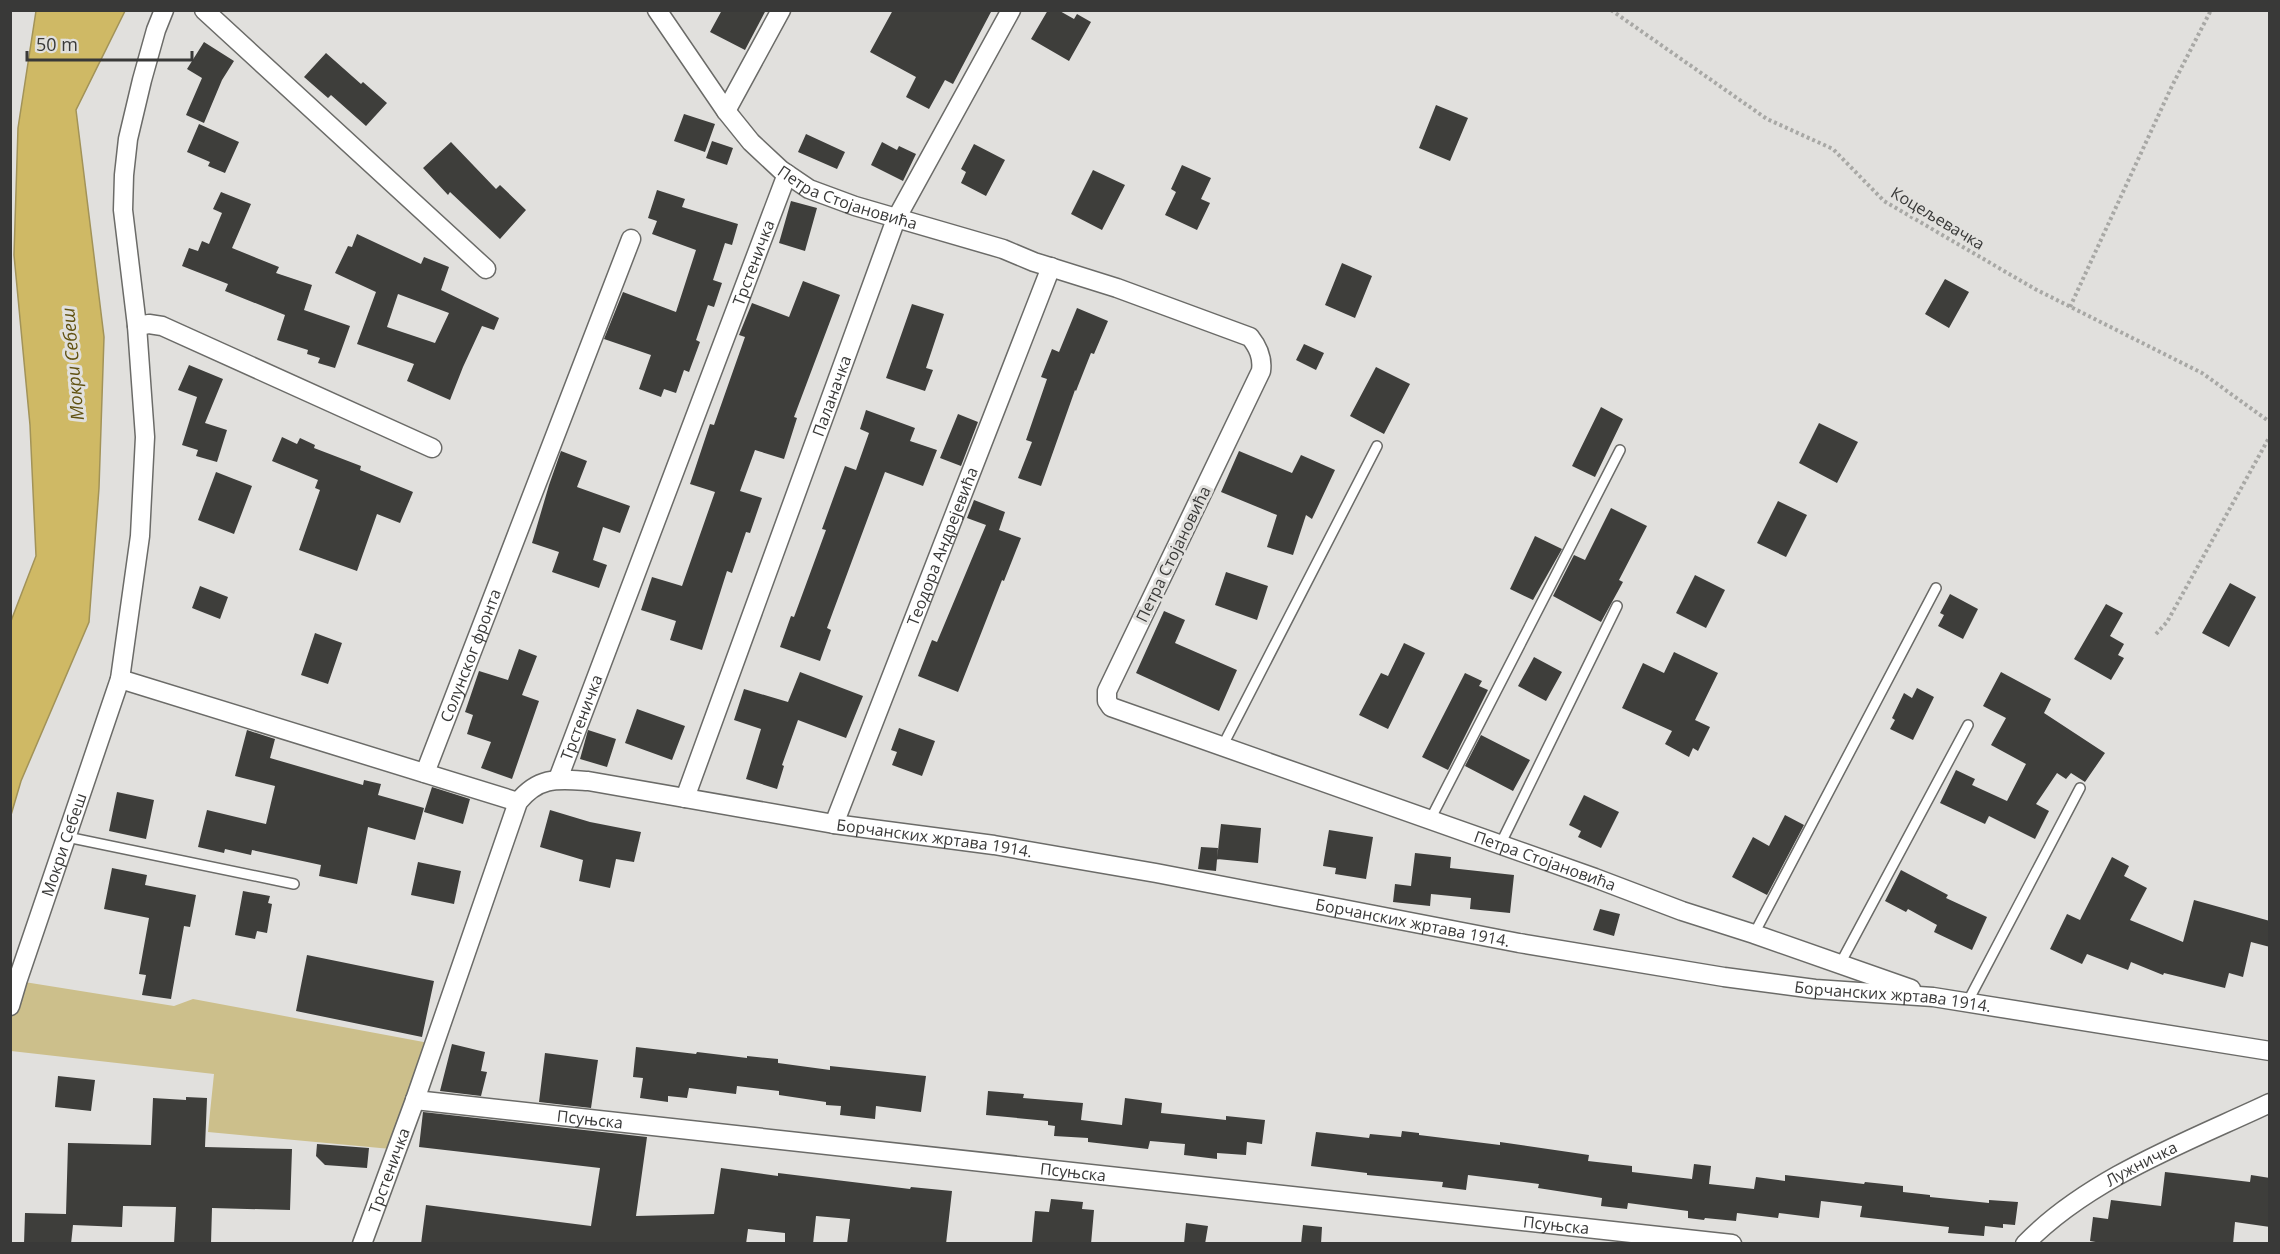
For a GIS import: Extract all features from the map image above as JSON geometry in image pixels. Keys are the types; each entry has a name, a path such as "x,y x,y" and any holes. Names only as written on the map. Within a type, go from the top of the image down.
{"street":[{"name":"Мокри Себеш","path":"10,1006 120,679 140,536 145,437 137,326 123,210 124,175 129,134 142,80 164,10"},
{"path":"204,10 486,269"},
{"name":"Петра Стојановића","path":"657,10 726,111 751,142 808,189 896,219 1003,249 1250,337 1260,354 1261,371 1107,691 1107,701 1111,707 1682,911 1933,996"},
{"path":"726,111 781,10"},
{"name":"Паланачка","path":"685,798 896,219 1011,10"},
{"name":"Трстеничка","path":"362,1244 415,1100 518,802 535,786 558,779 787,174"},
{"name":"Солунског фронта","path":"425,773 631,239"},
{"name":"Теодора Андрејевића","path":"834,824 1051,267"},
{"path":"137,326 149,324 162,326 432,448"},
{"path":"120,679 518,802"},
{"name":"Борчанских жртава 1914.","path":"558,779 588,781 834,824 994,845 1156,873 1519,943 1724,977 1815,989 1933,996 2270,1051"},
{"name":"Псуњска","path":"415,1100 1732,1244"},
{"name":"Лужничка","path":"2025,1244 2042,1226 2102,1185 2163,1153 2270,1103"}],"lane":[{"path":"1222,747 1377,446"},
{"path":"1430,820 1620,450"},
{"path":"1754,934 1936,588"},
{"path":"1500,845 1617,606"},
{"path":"1840,964 1968,725"},
{"path":"1967,1003 2080,788"},
{"path":"68,837 294,884"}],"path":[{"name":"Коцељевачка","path":"1611,10 1767,119 1833,149 1884,201 2070,307 2202,373 2270,422"},
{"path":"2070,307 2171,88 2211,10"},
{"path":"2156,634 2167,622 2270,436"}],"shaded area":[{"path":"12,980 174,1006 193,999 429,1043 391,1149 208,1132 214,1074 11,1051"}],"water":[{"path":"36,11 125,11 76,110 104,337 99,488 89,622 21,781 11,815 11,621 36,556 30,425 14,255 18,128"}],"building":[{"path":"722,10 766,10 745,50 710,32"},
{"path":"893,10 992,10 953,84 945,80 929,109 906,97 916,77 870,52"},
{"path":"1048,10 1058,10 1074,19 1077,14 1091,22 1069,61 1031,39"},
{"path":"204,42 234,61 222,80 204,123 186,115 202,78 187,69"},
{"path":"326,53 387,103 366,126 331,95 328,98 304,77"},
{"path":"1436,105 1468,118 1450,161 1419,148"},
{"path":"684,114 715,124 705,152 674,141"},
{"path":"199,124 239,142 225,173 208,166 210,162 187,152"},
{"path":"806,134 845,152 837,169 798,152"},
{"path":"712,141 733,148 727,165 706,158"},
{"path":"451,142 496,189 500,185 526,210 500,239 450,192 448,195 423,168"},
{"path":"882,142 897,150 899,146 916,154 903,181 871,165"},
{"path":"974,144 1005,160 986,196 961,183 966,172 961,169"},
{"path":"1182,165 1211,178 1201,199 1210,203 1197,230 1165,215 1176,192 1171,189"},
{"path":"1093,170 1125,185 1102,230 1071,214"},
{"path":"657,190 685,199 682,207 738,224 732,245 725,243 713,280 722,283 714,307 708,305 696,340 700,342 689,372 684,370 676,393 664,389 661,397 639,389 651,355 604,339 623,292 676,312 696,250 652,234 657,221 648,218"},
{"path":"221,192 251,204 232,248 279,267 276,273 312,285 304,310 350,326 335,368 318,363 320,358 307,354 308,350 277,340 285,315 225,291 228,284 182,266 189,248 198,251 202,241 209,244 222,213 213,209"},
{"path":"791,201 817,208 805,251 779,243"},
{"path":"357,234 421,264 424,257 449,267 441,290 499,318 494,330 482,326 450,400 407,381 414,364 357,344 376,292 335,273 348,246 352,247","holes":["398,294 449,313 435,343 387,327"]},
{"path":"1342,263 1372,276 1355,318 1325,305"},
{"path":"1945,279 1969,292 1949,328 1925,314"},
{"path":"803,281 840,295 794,417 797,418 784,459 755,450 740,491 762,498 750,533 746,532 732,573 727,571 702,650 670,640 676,621 641,610 652,577 682,586 715,492 690,484 710,424 714,425 745,337 739,335 752,303 789,317"},
{"path":"912,304 944,314 926,368 933,370 925,391 886,378"},
{"path":"1077,308 1108,321 1075,390 1041,486 1018,478 1032,442 1026,440 1047,379 1041,377 1052,349 1059,352"},
{"path":"1304,344 1324,353 1316,370 1296,360"},
{"path":"189,365 223,379 205,423 227,430 217,462 196,456 198,450 182,445 197,397 178,390"},
{"path":"1376,367 1410,384 1384,434 1350,416"},
{"path":"1601,407 1623,419 1595,477 1572,466"},
{"path":"866,410 915,428 910,441 937,450 923,486 885,472 827,628 831,630 820,661 780,647 791,616 794,617 826,530 822,529 845,466 856,470 869,433 860,429"},
{"path":"958,414 978,422 961,466 940,458"},
{"path":"1819,423 1858,442 1837,483 1799,463"},
{"path":"282,437 297,444 300,438 315,445 314,448 361,466 360,470 413,492 400,523 377,514 357,571 299,550 320,490 315,488 318,480 272,461"},
{"path":"561,451 587,461 577,487 630,506 620,533 603,527 593,560 607,565 599,588 552,572 559,552 532,543"},
{"path":"1239,451 1292,473 1301,455 1335,470 1312,519 1306,515 1293,555 1267,547 1277,515 1221,492"},
{"path":"216,472 252,486 234,534 198,520"},
{"path":"974,500 1005,512 999,530 1021,538 958,692 918,676 932,640 937,642 986,525 967,518"},
{"path":"1778,501 1807,515 1786,557 1757,543"},
{"path":"1611,508 1647,526 1619,580 1623,582 1601,622 1553,596 1574,555 1585,560"},
{"path":"1535,536 1562,549 1533,600 1510,589"},
{"path":"1226,572 1268,586 1257,620 1215,605"},
{"path":"1695,575 1725,590 1706,628 1676,613"},
{"path":"2230,583 2256,597 2229,647 2202,633"},
{"path":"200,586 228,597 220,619 192,608"},
{"path":"1950,594 1978,609 1963,639 1938,626 1944,615 1940,613"},
{"path":"2106,604 2123,613 2110,636 2124,644 2118,655 2124,658 2111,680 2074,659"},
{"path":"1164,611 1185,620 1175,643 1237,670 1219,711 1136,673"},
{"path":"315,633 342,643 328,684 301,675"},
{"path":"1404,643 1425,653 1388,729 1359,715 1381,673 1388,676"},
{"path":"519,649 537,656 522,695 539,701 512,779 481,768 491,742 467,734 473,715 465,712 479,671 508,680"},
{"path":"1674,652 1718,673 1695,720 1710,727 1698,751 1693,748 1689,757 1665,744 1672,731 1622,708 1643,663 1664,673"},
{"path":"1534,657 1562,672 1546,701 1518,686"},
{"path":"800,672 863,696 846,738 798,720 782,765 784,766 777,789 746,779 761,729 734,720 744,689 788,702"},
{"path":"2001,672 2051,699 2044,713 2105,753 2085,782 2071,773 2066,779 2057,773 2036,804 2049,811 2035,839 1989,816 1985,824 1940,803 1956,770 1975,779 1972,785 2007,801 2026,764 1991,745 2006,718 1983,706"},
{"path":"1465,673 1482,681 1479,686 1488,690 1448,770 1422,757"},
{"path":"1917,688 1934,697 1913,740 1890,729 1895,720 1892,718 1904,693 1912,698"},
{"path":"637,709 685,726 672,760 625,743"},
{"path":"899,728 935,741 922,776 892,765 897,752 891,750"},
{"path":"247,730 275,739 270,758 363,785 364,780 381,784 378,795 424,808 415,840 368,827 357,884 319,876 321,865 252,850 251,855 225,849 224,853 198,847 207,810 266,824 275,786 235,776"},
{"path":"588,730 616,739 607,767 580,759"},
{"path":"1481,735 1530,760 1513,791 1465,766"},
{"path":"432,787 470,799 463,824 424,812"},
{"path":"117,792 154,800 146,839 109,831"},
{"path":"1584,795 1619,812 1601,848 1578,837 1581,831 1569,825"},
{"path":"550,810 590,822 641,832 634,862 616,859 610,888 579,881 583,860 540,847"},
{"path":"1785,815 1804,825 1767,895 1732,877 1753,837 1769,846"},
{"path":"1221,824 1261,828 1258,863 1217,859"},
{"path":"1329,830 1373,837 1366,879 1335,874 1336,868 1323,866"},
{"path":"1201,847 1218,848 1216,871 1198,869"},
{"path":"1415,853 1451,857 1450,868 1514,875 1510,913 1470,909 1471,898 1431,894 1430,906 1393,902 1395,884 1411,886"},
{"path":"2112,857 2129,866 2124,876 2147,888 2130,920 2183,942 2194,900 2270,921 2270,947 2251,942 2243,977 2229,973 2225,988 2164,973 2163,975 2131,962 2128,970 2087,954 2082,964 2050,949 2067,914 2080,920"},
{"path":"418,862 461,871 454,904 411,895"},
{"path":"112,868 147,875 145,885 196,895 190,927 184,926 171,999 142,995 146,975 139,974 149,918 104,909"},
{"path":"1901,870 1948,895 1946,898 1987,917 1972,950 1934,932 1937,925 1908,909 1906,912 1885,901"},
{"path":"243,891 270,896 268,903 272,904 267,933 257,931 255,939 235,935"},
{"path":"1600,909 1620,914 1614,936 1593,930"},
{"path":"307,955 434,981 422,1037 296,1011"},
{"path":"452,1044 485,1052 481,1071 487,1072 481,1096 440,1091"},
{"path":"636,1047 696,1054 697,1052 778,1059 778,1063 830,1070 830,1066 926,1076 921,1112 876,1106 875,1119 840,1115 841,1106 779,1095 779,1091 737,1086 736,1094 689,1088 687,1098 668,1096 668,1102 640,1098 643,1078 633,1077"},
{"path":"545,1053 598,1060 591,1108 539,1102"},
{"path":"58,1076 95,1080 91,1111 55,1107"},
{"path":"988,1091 1024,1094 1023,1098 1083,1103 1081,1120 1122,1125 1125,1098 1162,1103 1161,1113 1226,1120 1226,1116 1265,1120 1262,1144 1247,1142 1246,1155 1217,1153 1217,1159 1184,1155 1185,1144 1150,1141 1148,1149 1088,1142 1088,1138 1054,1136 1055,1126 1048,1125 1048,1121 986,1115"},
{"path":"186,1097 207,1098 205,1147 292,1149 290,1210 212,1208 211,1244 174,1244 176,1207 123,1206 122,1227 73,1225 71,1244 24,1244 25,1213 66,1214 68,1143 151,1145 153,1098 186,1100"},
{"path":"423,1112 647,1137 636,1216 714,1214 721,1168 778,1176 778,1173 910,1189 911,1187 952,1191 946,1244 847,1244 850,1219 816,1216 813,1244 785,1244 785,1233 748,1229 746,1244 421,1244 426,1205 591,1226 600,1168 419,1147"},
{"path":"1402,1131 1419,1133 1419,1135 1500,1145 1500,1142 1589,1155 1588,1161 1632,1166 1632,1172 1692,1179 1694,1164 1711,1166 1709,1184 1754,1189 1756,1177 1785,1181 1785,1175 1903,1186 1903,1192 1930,1195 1930,1197 1989,1203 1989,1200 2018,1202 2015,1225 2003,1224 2003,1228 1985,1226 1984,1236 1948,1233 1949,1227 1860,1217 1862,1206 1821,1201 1819,1218 1779,1213 1778,1218 1737,1213 1736,1221 1705,1218 1704,1220 1688,1218 1688,1211 1628,1203 1627,1209 1601,1206 1602,1198 1538,1188 1539,1184 1468,1175 1466,1190 1442,1187 1443,1182 1367,1175 1367,1173 1311,1166 1316,1132 1369,1138 1370,1134 1401,1137"},
{"path":"317,1144 369,1148 367,1168 325,1165 316,1156"},
{"path":"2165,1172 2250,1182 2251,1175 2270,1178 2270,1227 2235,1222 2233,1244 2107,1244 2090,1241 2093,1217 2108,1219 2111,1200 2161,1206"},
{"path":"1051,1199 1083,1202 1082,1209 1094,1210 1091,1244 1032,1243 1035,1211 1049,1212"},
{"path":"1186,1223 1208,1226 1205,1244 1184,1244"},
{"path":"1303,1225 1322,1227 1321,1244 1301,1244"}]}
